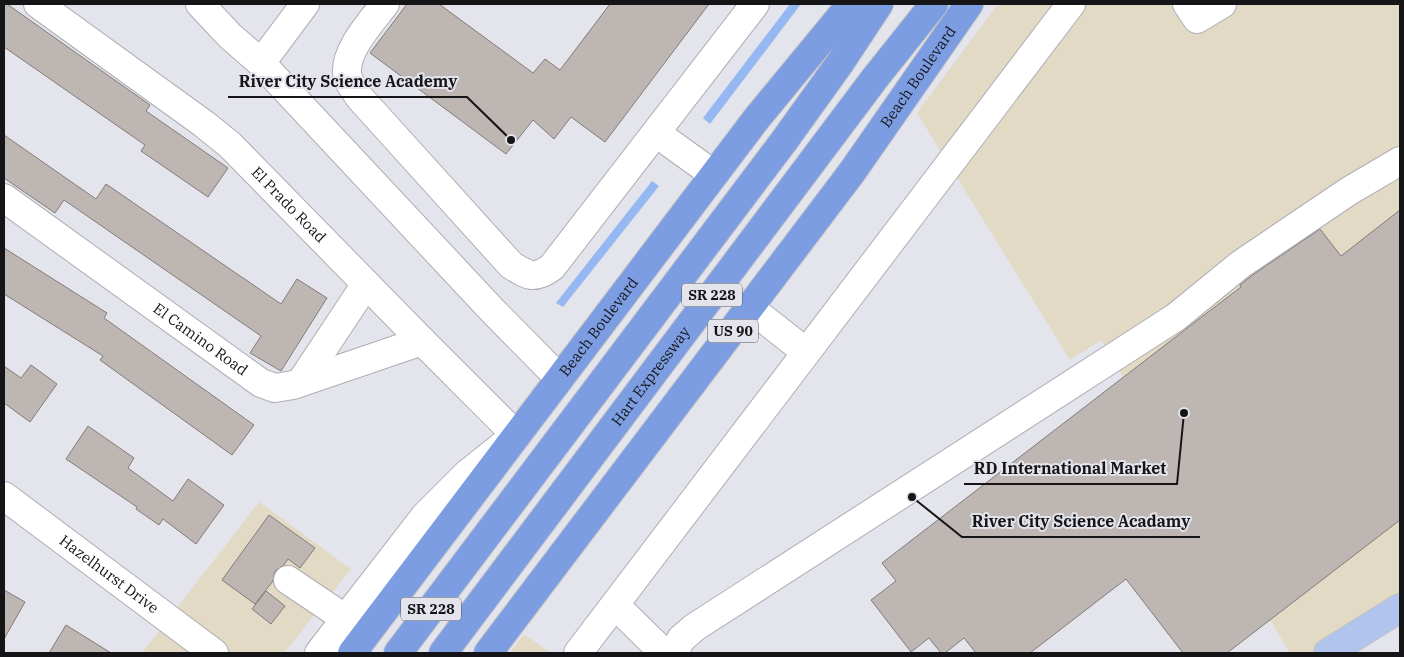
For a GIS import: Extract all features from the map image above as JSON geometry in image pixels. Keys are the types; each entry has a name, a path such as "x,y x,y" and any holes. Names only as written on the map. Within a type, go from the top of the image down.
{"highway":[{"name":"Beach Boulevard","path":"352,653 714,174 851,4"},
{"name":"SR 228","path":"398,653 784,141 840,63 879,4"},
{"name":"Hart Expressway","path":"443,653 875,78 934,4"},
{"name":"Beach Boulevard","path":"488,653 877,138 969,4"}],"main road":[{"path":"1328,653 1400,608"}],"street":[{"name":"El Prado Road","path":"38,4 204,124 230,145 516,435"},
{"path":"200,4 230,36 261,63 491,309 559,378"},
{"path":"261,63 305,4"},
{"path":"385,4 356,43 350,55 346,67 348,80 360,98 511,265 527,275 541,275 552,267 659,135 755,4"},
{"path":"578,653 1071,4"},
{"path":"1187,4 1197,19 1222,4"},
{"path":"659,135 714,174"},
{"path":"674,653 681,639 695,627 1168,322 1241,264 1349,191 1400,161"},
{"name":"El Camino Road","path":"4,198 261,383 275,388 301,382 422,341"},
{"path":"301,382 366,284"},
{"path":"750,308 806,352"},
{"path":"320,653 414,529 480,462 516,435"},
{"name":"Hazelhurst Drive","path":"4,496 214,653"},
{"path":"288,580 346,619"},
{"path":"615,605 664,653"}],"shaded area":[{"path":"998,4 1400,4 1400,597 1313,653 1290,653 1101,340 1070,360 917,113"},
{"path":"259,502 351,569 284,653 142,653"},
{"path":"524,634 551,653 510,653"}],"water":[{"path":"790,4 801,4 710,124 703,118"},
{"path":"652,181 659,186 563,307 556,303"}],"building":[{"path":"4,4 7,4 150,105 146,111 228,168 208,197 141,151 145,145 4,47"},
{"path":"407,4 439,4 533,73 545,59 560,70 610,4 709,4 605,142 571,117 554,139 533,120 506,154 370,53"},
{"path":"4,135 96,199 106,184 281,304 297,279 327,298 281,371 250,353 261,336 64,200 55,213 4,178"},
{"path":"1400,210 1400,520 1227,653 1183,653 1126,579 1030,653 976,653 964,638 945,653 941,653 929,638 911,652 871,600 896,581 882,563 1241,287 1240,285 1254,274 1320,229 1341,256"},
{"path":"4,248 107,313 104,318 254,425 232,455 100,360 103,356 4,294"},
{"path":"31,365 57,384 30,422 4,403 4,366 21,378"},
{"path":"88,426 134,458 128,468 173,501 188,479 224,505 196,544 163,519 159,525 136,509 137,507 66,459"},
{"path":"269,515 315,548 300,568 288,559 284,565 275,571 273,581 255,604 222,580"},
{"path":"4,590 25,602 4,639"},
{"path":"266,591 285,606 271,624 252,609"},
{"path":"66,625 111,653 49,653"}],"place":[{"name":"River City Science Academy","path":"511,140"},
{"name":"RD International Market","path":"1184,413"},
{"name":"River City Science Acadamy","path":"912,497"}]}
